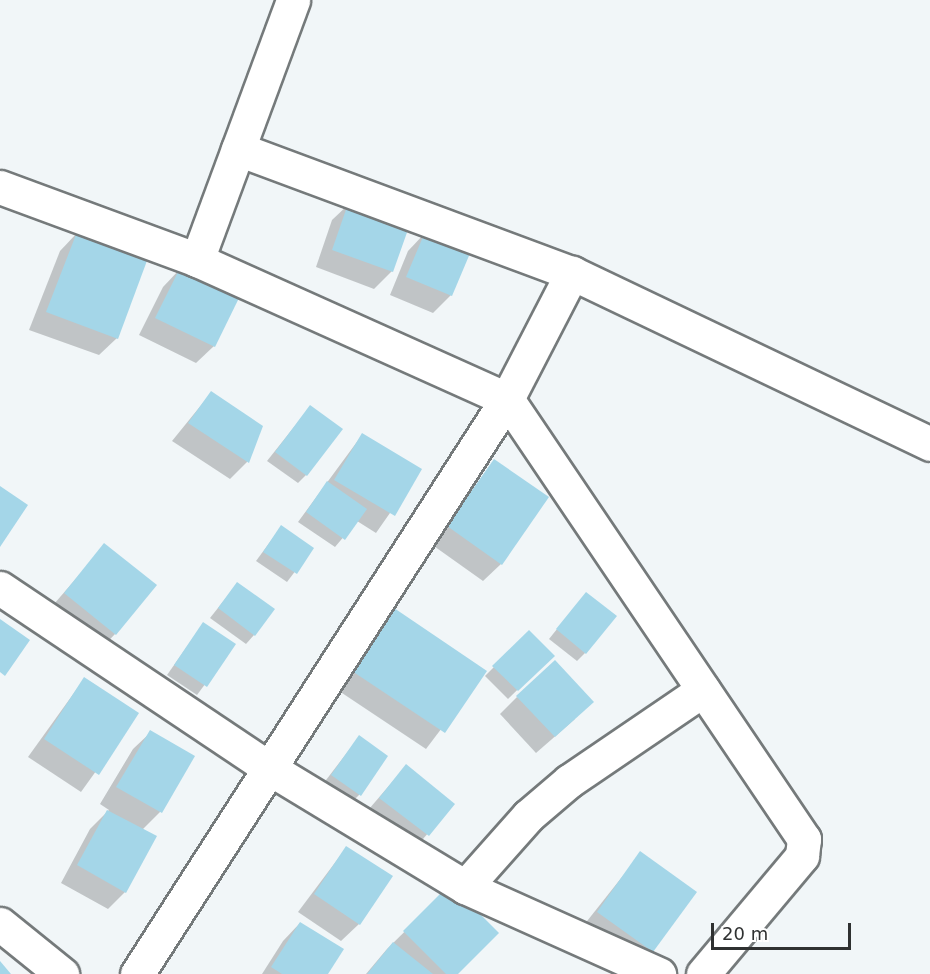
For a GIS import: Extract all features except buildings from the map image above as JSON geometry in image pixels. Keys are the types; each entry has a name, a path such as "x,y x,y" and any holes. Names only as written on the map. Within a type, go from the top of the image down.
{"street":[{"path":"197,260 293,0"},
{"path":"238,149 572,273 930,444"},
{"path":"0,187 197,260 507,399 805,844 802,856 703,974"},
{"path":"137,974 272,770 507,399 572,273"},
{"path":"0,588 272,770 465,887 658,974"},
{"path":"465,887 528,816 569,781 703,690"},
{"path":"0,924 62,974"}]}
